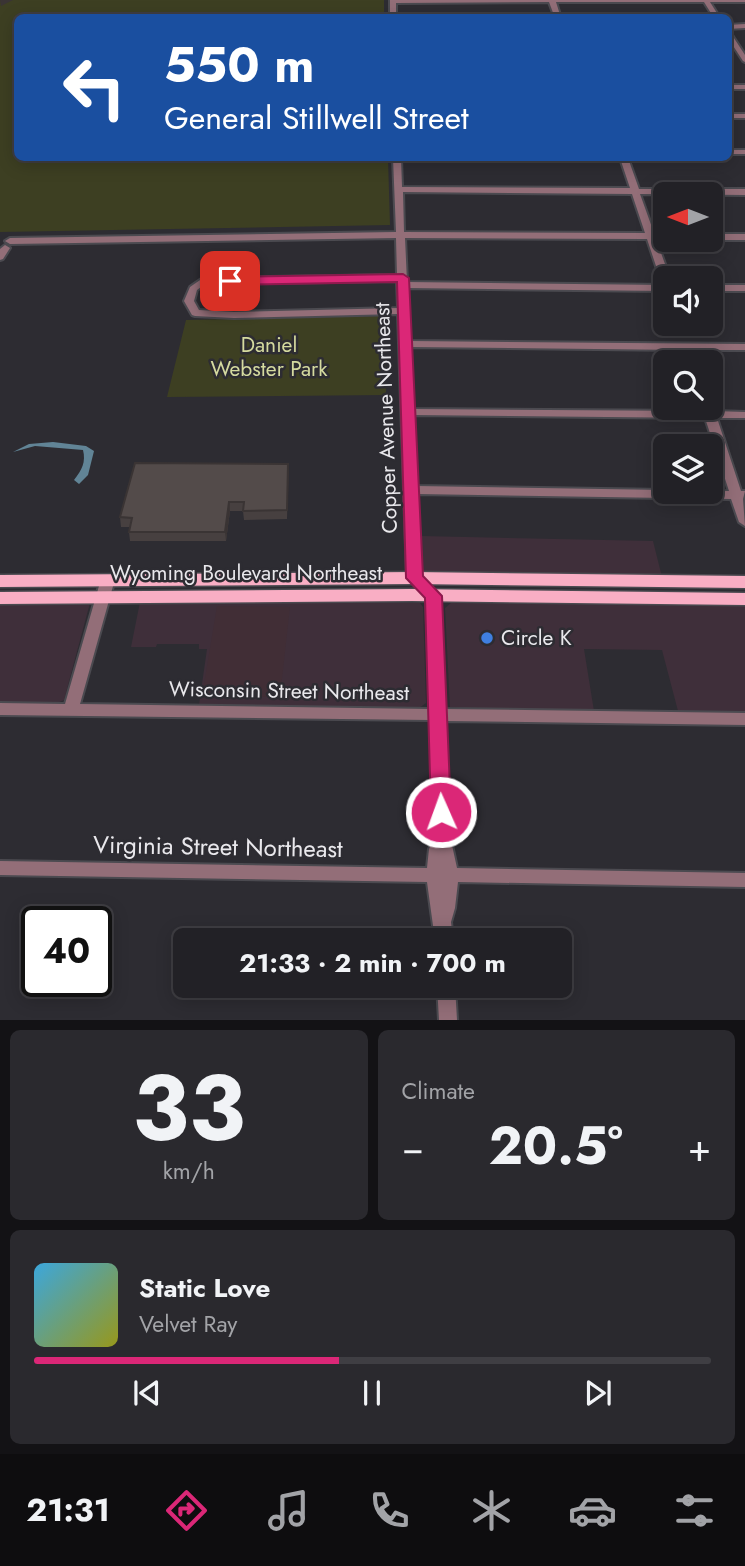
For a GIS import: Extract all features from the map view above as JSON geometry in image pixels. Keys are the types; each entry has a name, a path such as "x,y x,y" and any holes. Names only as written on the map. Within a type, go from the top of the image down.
{"main road":[{"name":"Wyoming Boulevard Northeast","path":"0,581 414,578 745,582"},
{"name":"Wyoming Boulevard Northeast","path":"0,598 433,596 745,599"}],"street":[{"path":"393,1 745,0"},
{"path":"732,39 744,57"},
{"name":"Copper Avenue Northeast","path":"397,161 414,578"},
{"path":"625,161 661,266"},
{"path":"398,189 745,192"},
{"path":"0,257 7,244 401,235 650,236"},
{"path":"723,237 745,237"},
{"path":"404,310 234,315 195,313 189,301 193,289 203,281 653,288"},
{"path":"723,288 745,288"},
{"path":"406,344 745,347"},
{"path":"687,346 688,350"},
{"path":"409,412 653,411"},
{"path":"723,413 745,415"},
{"path":"712,420 741,495 745,522"},
{"path":"411,490 741,495"},
{"path":"414,578 433,596 442,836 447,849 442,875 449,901 443,918 443,928"},
{"path":"71,709 108,579"},
{"name":"Wisconsin Street Northeast","path":"0,709 745,719"},
{"name":"Virginia Street Northeast","path":"0,868 745,880"},
{"path":"447,998 448,1020"}],"shaded area":[{"path":"421,536 653,541 662,577 423,573"},
{"path":"140,602 420,603 423,607 426,703 418,709 199,705 207,649 199,649 199,644 131,647"},
{"path":"90,603 64,700 57,703 0,702 0,605"},
{"path":"451,603 745,606 745,712 678,711 662,650 584,649 594,711 450,707 445,608"},
{"path":"217,606 290,607 280,697 202,696"}],"green space":[{"path":"0,0 384,0 384,14 14,14 14,161 388,161 390,225 0,232"},
{"name":"Daniel Webster Park","path":"385,316 386,395 167,397 186,320"}],"water":[{"path":"53,442 86,446 94,451 88,475 79,484 74,480 83,466 83,450 35,446 13,452 29,444"}],"building":[{"path":"135,463 288,464 287,510 243,511 244,502 229,502 225,532 129,532 132,518 120,517"}],"place":[{"name":"Circle K","path":"487,638"}],"route":[{"path":"230,281 403,278 414,578 433,596 441,812"}]}
